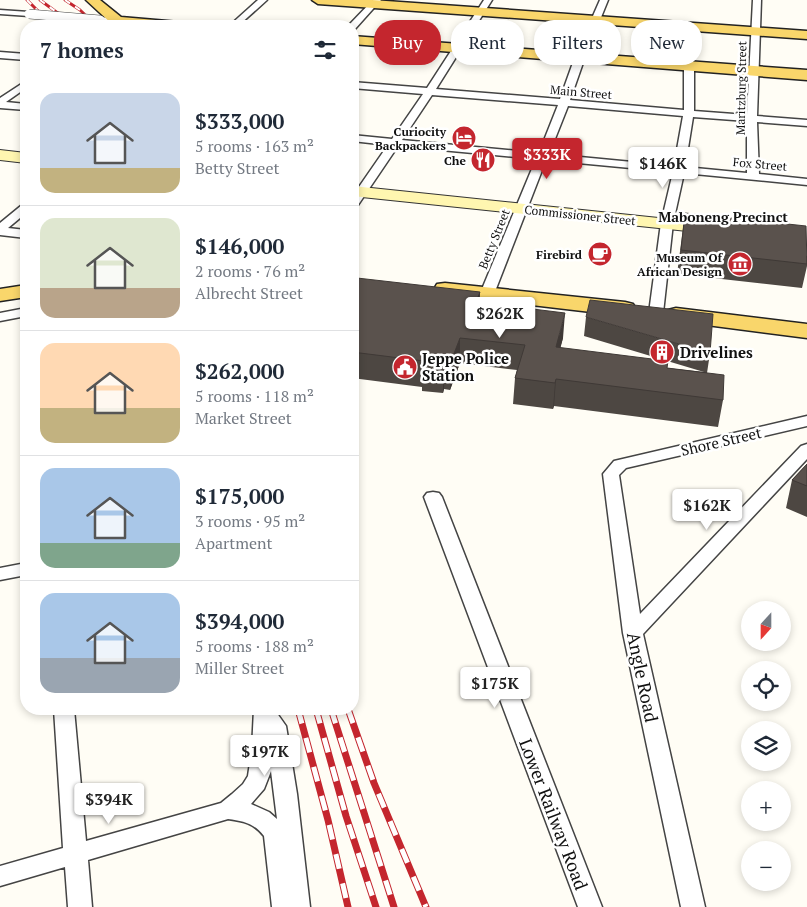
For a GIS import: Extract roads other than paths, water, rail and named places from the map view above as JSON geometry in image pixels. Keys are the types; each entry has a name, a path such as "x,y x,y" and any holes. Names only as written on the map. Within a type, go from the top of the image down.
{"main road":[{"path":"92,0 110,13 115,20"},
{"path":"318,0 485,6 594,20"},
{"path":"621,22 807,35"},
{"path":"359,41 451,48"},
{"path":"621,60 807,75"},
{"path":"0,155 20,157"},
{"name":"Commissioner Street","path":"359,196 521,208 735,230"},
{"path":"428,287 807,331"},
{"path":"0,295 20,292"}],"street":[{"path":"240,20 263,0"},
{"name":"Betty Street","path":"594,20 604,0"},
{"name":"Maritzburg Street","path":"753,178 752,119 758,0"},
{"path":"358,20 375,2"},
{"path":"476,20 485,6"},
{"path":"0,12 100,20"},
{"path":"0,55 20,57"},
{"path":"359,192 396,142 451,58"},
{"name":"Betty Street","path":"487,294 564,103 577,65"},
{"path":"656,313 667,224 689,113 689,66"},
{"name":"Main Street","path":"359,86 807,124"},
{"path":"0,104 20,89"},
{"path":"0,104 20,106"},
{"name":"Fox Street","path":"359,139 807,182"},
{"path":"0,230 20,212"},
{"path":"0,230 20,233"},
{"path":"0,317 20,313"},
{"name":"Shore Street","path":"636,460 807,421"},
{"path":"633,633 807,449"},
{"name":"Angle Road","path":"636,460 620,464 611,474 633,633 693,907"},
{"name":"Lower Railway Road","path":"432,497 590,907"},
{"path":"0,574 20,570"},
{"path":"64,715 80,907"},
{"path":"228,810 256,784 260,772 264,715"},
{"path":"267,715 275,726 285,784 298,907"},
{"path":"0,876 228,810 253,813 270,824 275,835 284,907"}],"railway":[{"path":"27,0 47,20"},
{"path":"40,0 64,20"},
{"path":"65,0 91,20"},
{"path":"300,715 328,820 348,907"},
{"path":"318,715 346,816 376,907"},
{"path":"333,715 394,907"},
{"path":"350,715 374,783 426,907"}],"place":[{"name":"Curiocity Backpackers","path":"464,138"},
{"name":"Che","path":"483,160"},
{"name":"Firebird","path":"600,254"},
{"name":"Museum Of African Design","path":"740,264"},
{"name":"Drivelines","path":"662,352"},
{"name":"Jeppe Police Station","path":"405,367"}],"district":[{"name":"Maboneng Precinct","path":"723,216"}]}
